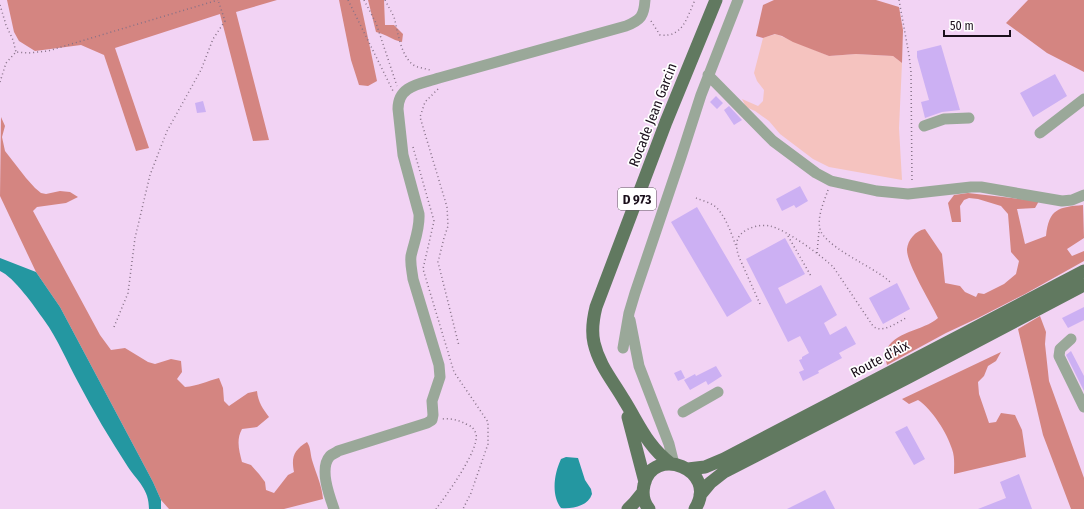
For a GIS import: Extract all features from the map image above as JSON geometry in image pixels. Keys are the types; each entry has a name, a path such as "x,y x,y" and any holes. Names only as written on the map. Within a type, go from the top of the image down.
{"main road":[{"name":"Rocade Jean Garcin","path":"672,464 658,454 648,441 609,377 593,342 592,328 593,318 666,122 716,0"},
{"name":"Route d'Aix","path":"688,469 699,469 713,465 1084,271"},
{"name":"Route d'Aix","path":"700,495 710,482 724,472 1084,285"},
{"name":"Rocade Jean Garcin","path":"623,398 644,487 644,499 648,509"},
{"path":"628,509 634,503 652,471 658,467 672,464 680,465 688,469 698,480 700,495 695,509"}],"street":[{"path":"333,506 324,466 330,456 338,451 422,425 432,420 433,395 440,376 413,279 411,266 411,257 419,221 419,214 403,155 398,109 401,95 410,88 439,78 626,26 636,22 645,11 645,0"},
{"name":"D 973","path":"623,348 629,313 681,157 690,125 738,0"},
{"path":"708,75 773,141 816,173 831,181 877,191 908,194 971,187 981,187 1062,200 1072,200 1084,194"},
{"path":"1040,133 1084,99"},
{"path":"924,126 944,119 969,118"},
{"path":"629,313 639,366 670,444 672,464"},
{"path":"1071,339 1060,349 1059,356 1084,407"},
{"path":"684,412 718,392"}],"path":[{"path":"16,52 28,53 48,51 218,0 225,21 213,39 201,70 168,131 150,175 135,238 128,293 114,328"},
{"path":"348,0 390,88 401,95"},
{"path":"364,0 376,23 401,95"},
{"path":"385,0 392,12 403,51 407,58 412,64 431,70"},
{"path":"643,13 660,34 666,36 675,33 683,26 695,0"},
{"path":"900,0 909,55 911,169 913,186 916,193"},
{"path":"0,5 16,52"},
{"path":"0,82 6,63 16,52"},
{"path":"439,88 425,102 420,116 448,212 448,226 438,262 459,346"},
{"path":"413,147 434,221 423,269 454,372 488,422 488,444 471,493 463,509"},
{"path":"817,254 821,209 831,181"},
{"path":"696,198 714,206 722,215 760,304"},
{"path":"736,246 738,238 742,232 751,228 766,225 772,226 788,234 827,260 834,268 872,326 882,329 906,318"},
{"path":"820,229 823,237 831,244 880,274 891,283"},
{"path":"788,234 811,276"},
{"path":"432,420 447,419 462,422 472,427 476,434 474,449 450,492 436,509"}],"shaded area":[{"path":"7,0 277,0 236,12 269,140 253,141 220,14 115,48 149,148 136,151 104,55 81,45 35,51 19,41 14,32"},
{"path":"339,0 360,0 377,81 368,86 359,85 351,60"},
{"path":"368,0 384,0 385,25 394,25 403,34 402,42 376,32"},
{"path":"774,0 876,0 899,7 903,30 902,63 893,56 856,54 829,56 775,34 763,38 756,36 763,5"},
{"path":"1028,0 1084,0 1084,72 1047,53 1006,23"},
{"path":"776,34 829,56 856,54 893,56 902,63 899,128 902,180 829,167 813,159 780,134 769,121 755,111 746,107 742,99 758,106 763,101 764,90 757,81 754,73 763,38"},
{"path":"1,117 5,126 2,137 5,151 35,188 41,193 46,194 60,191 70,192 78,197 66,203 37,207 33,211 100,335 111,350 125,348 148,362 155,364 171,359 181,361 182,372 177,379 185,387 198,385 219,378 223,388 224,401 229,406 248,393 257,391 260,402 269,417 257,427 242,429 239,437 239,449 242,462 251,465 265,482 266,490 274,493 288,475 294,472 294,454 307,442 323,499 284,509 169,509 161,500 153,482 60,307 36,272 0,196"},
{"path":"968,193 1039,201 1035,208 1017,209 1025,244 1046,236 1047,227 1052,215 1056,211 1067,207 1083,205 1084,238 1067,249 1072,256 1084,251 1084,261 1025,294 946,333 887,365 886,352 889,345 901,335 925,326 938,318 910,264 907,249 909,242 918,232 925,229 942,254 945,283 960,286 965,292 976,297 978,293 984,294 1004,284 1016,274 1019,261 1011,252 1008,214 1001,206 978,199 969,198 964,200 960,206 961,222 952,222 948,203 954,195"},
{"path":"0,258 36,272 60,307 153,482 161,500 161,509 149,509 149,502 145,491 102,425 54,335 24,293 12,279 0,271"},
{"path":"1040,316 1046,332 1045,344 1049,381 1084,478 1084,509 1071,509 1043,435 1018,329"},
{"path":"1001,352 996,361 988,366 984,376 978,382 979,394 989,423 996,422 1001,413 1015,415 1022,430 1026,457 954,474 953,452 950,443 929,409 918,400 909,404 902,399"},
{"path":"566,457 578,458 585,480 591,489 592,494 584,504 580,506 561,508 556,497 555,478 561,459"}],"building":[{"path":"941,45 960,110 942,112 925,118 921,102 929,100 917,57 917,51"},
{"path":"1055,74 1067,96 1033,117 1020,93"},
{"path":"716,96 723,103 717,109 710,102"},
{"path":"203,101 206,112 197,113 195,103"},
{"path":"729,106 742,120 734,125 724,110"},
{"path":"800,186 808,201 796,208 794,205 782,211 776,199"},
{"path":"697,207 752,301 727,317 671,222"},
{"path":"785,238 805,274 778,288 786,304 821,285 837,315 824,323 830,335 846,326 856,344 839,353 842,358 818,371 819,373 803,381 799,372 804,370 799,360 809,353 800,336 788,342 746,259"},
{"path":"897,283 910,309 883,324 869,298"},
{"path":"1084,307 1084,320 1068,328 1062,318"},
{"path":"1071,351 1084,376 1084,391 1066,355"},
{"path":"716,366 722,376 708,385 706,381 690,390 684,380"},
{"path":"681,370 685,378 678,381 674,373"},
{"path":"907,426 925,459 914,465 895,432"},
{"path":"1019,474 1032,509 978,509 1006,498 1000,482"},
{"path":"825,490 835,509 787,509"}]}
